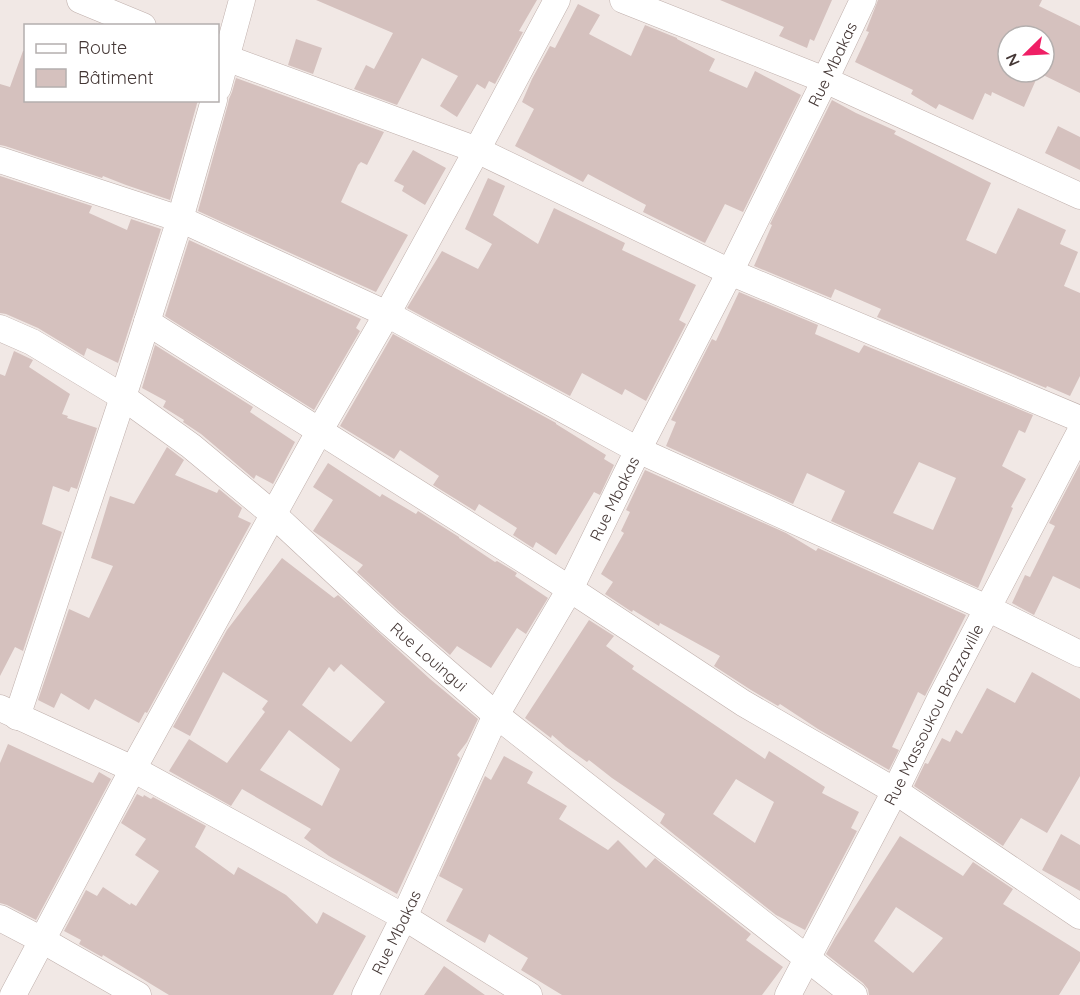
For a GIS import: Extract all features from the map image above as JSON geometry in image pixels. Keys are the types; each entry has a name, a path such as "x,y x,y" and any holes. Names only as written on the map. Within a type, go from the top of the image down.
{"street":[{"path":"80,0 138,24"},
{"path":"219,80 222,57 242,0"},
{"path":"13,995 133,769 320,430 387,314 558,0"},
{"path":"623,0 825,80 1080,196"},
{"name":"Rue Mbakas","path":"365,995 404,917 496,715 570,589 638,450 730,272 863,0"},
{"path":"222,57 477,150 730,272 1080,419"},
{"path":"213,102 180,219 123,397 9,712 133,769 404,917 529,995"},
{"path":"0,160 180,219 387,314 638,450 987,608 1080,654"},
{"path":"147,322 570,589 742,703 895,791 1080,916"},
{"name":"Rue Louingui","path":"0,328 32,342 123,397 191,446 274,515 389,622 496,715 854,995"},
{"name":"Rue Massoukou Brazzaville","path":"788,995 1080,432"},
{"path":"0,918 138,995"}],"building":[{"path":"316,0 537,0 519,31 523,32 495,84 489,81 485,89 477,84 457,117 440,106 458,76 422,58 397,105 354,89 366,65 374,69 393,33"},
{"path":"720,0 832,0 814,41 810,39 807,48 779,36 784,27"},
{"path":"878,0 1042,0 1039,6 1080,26 1080,93 1056,81 1056,24 996,24 996,84 1034,84 1024,107 992,92 991,96 985,93 973,120 939,104 936,109 911,94 913,90 855,62 869,32 866,31"},
{"path":"578,4 600,15 589,34 631,56 645,25 677,38 715,59 709,71 747,88 755,71 801,95 743,212 725,204 705,243 643,212 646,205 588,174 583,182 515,146 534,109 522,102 532,79 550,46 555,48"},
{"path":"296,39 322,48 313,74 288,65"},
{"path":"24,51 24,102 197,102 170,200 103,176 102,178 0,145 0,84 10,87"},
{"path":"236,78 384,132 367,165 361,162 358,165 341,202 408,235 376,292 198,211"},
{"path":"832,100 896,131 894,134 991,183 966,240 996,254 1018,208 1066,230 1060,244 1078,252 1064,286 1080,293 1080,376 1070,396 877,317 881,309 835,289 831,298 754,266 772,225 770,224"},
{"path":"1058,126 1080,137 1080,170 1045,153"},
{"path":"413,150 446,168 425,205 402,191 404,186 394,181"},
{"path":"0,176 92,206 89,213 127,230 131,219 161,229 118,363 87,348 84,356 38,328 0,313"},
{"path":"488,178 505,186 493,215 538,244 554,208 625,243 622,250 696,285 679,320 686,324 646,401 625,389 622,395 582,373 570,396 407,308 442,251 478,269 492,244 465,229"},
{"path":"189,240 361,319 356,328 360,331 314,410 165,316"},
{"path":"739,292 818,325 815,334 859,353 864,345 1033,415 1025,433 1019,430 1002,466 1026,479 1011,507 1013,508 978,588 831,521 845,491 807,473 793,504 666,446 676,422 671,420 712,339 716,341","holes":["919,462 956,478 933,530 893,513"]},
{"path":"393,334 556,423 606,455 604,459 614,465 600,495 594,492 556,555 536,542 533,548 513,535 517,528 479,504 475,511 433,485 439,476 400,450 394,459 340,426"},
{"path":"155,345 253,407 250,412 295,442 273,484 256,475 254,479 201,434 183,422 184,420 163,407 166,401 142,388"},
{"path":"14,351 33,360 29,367 70,394 62,414 68,416 67,418 97,428 77,489 71,487 69,492 53,486 42,524 62,532 23,651 15,647 0,676 0,374 5,376"},
{"path":"167,447 184,460 175,475 217,493 219,489 242,508 238,517 251,523 147,713 145,712 139,723 95,699 89,710 61,693 54,708 38,700 69,609 89,618 113,566 91,558 110,496 134,504"},
{"path":"328,463 380,497 382,494 416,514 418,511 495,562 517,573 515,576 548,598 526,634 517,628 491,668 457,646 450,655 357,572 363,565 313,531 333,500 313,487"},
{"path":"1080,464 1080,589 1053,576 1034,615 1012,603 1025,575 1030,577 1055,526 1049,523"},
{"path":"645,470 786,533 816,551 818,548 966,615 925,696 918,692 892,747 899,750 889,770 714,666 720,656 660,623 659,626 633,610 632,612 605,594 613,582 601,574 624,533 621,531 630,512 626,510"},
{"path":"282,558 334,598 338,595 430,679 478,719 467,742 457,755 460,758 397,894 329,856 304,838 311,829 242,789 231,806 169,771 189,739 227,763 265,712 262,709 268,701 223,672 190,736 173,727 227,630","holes":["341,664 385,702 351,742 302,705 329,667 334,672","289,730 340,769 322,806 260,770"]},
{"path":"589,620 614,636 606,646 634,666 632,669 765,759 769,751 825,787 822,793 859,812 851,828 857,831 805,930 776,915 660,823 665,814 525,718","holes":["736,779 774,802 755,843 713,814"]},
{"path":"1032,672 1080,699 1080,776 1047,833 1021,818 1003,846 914,786 925,763 928,764 942,738 950,742 956,730 962,734 987,688 1015,703"},
{"path":"8,744 93,783 99,772 111,779 36,920 0,903 0,763"},
{"path":"504,756 533,772 527,783 567,806 559,819 608,850 618,840 646,868 655,858 751,934 746,940 783,967 762,995 562,995 521,970 528,958 489,934 485,943 446,921 463,889 439,876 485,776 491,780"},
{"path":"137,794 151,799 153,797 206,826 195,847 234,875 238,867 286,895 317,924 323,912 366,936 333,995 169,995 103,955 102,957 79,944 81,940 64,931 86,890 97,896 103,887 130,905 131,903 136,906 159,871 135,855 146,839 121,823"},
{"path":"1061,834 1080,845 1080,891 1042,870"},
{"path":"900,836 963,876 973,862 1013,889 1003,904 1080,952 1080,961 1059,995 869,995 863,983 826,954","holes":["896,907 943,938 913,973 874,941"]},
{"path":"444,966 485,995 424,995"}]}
